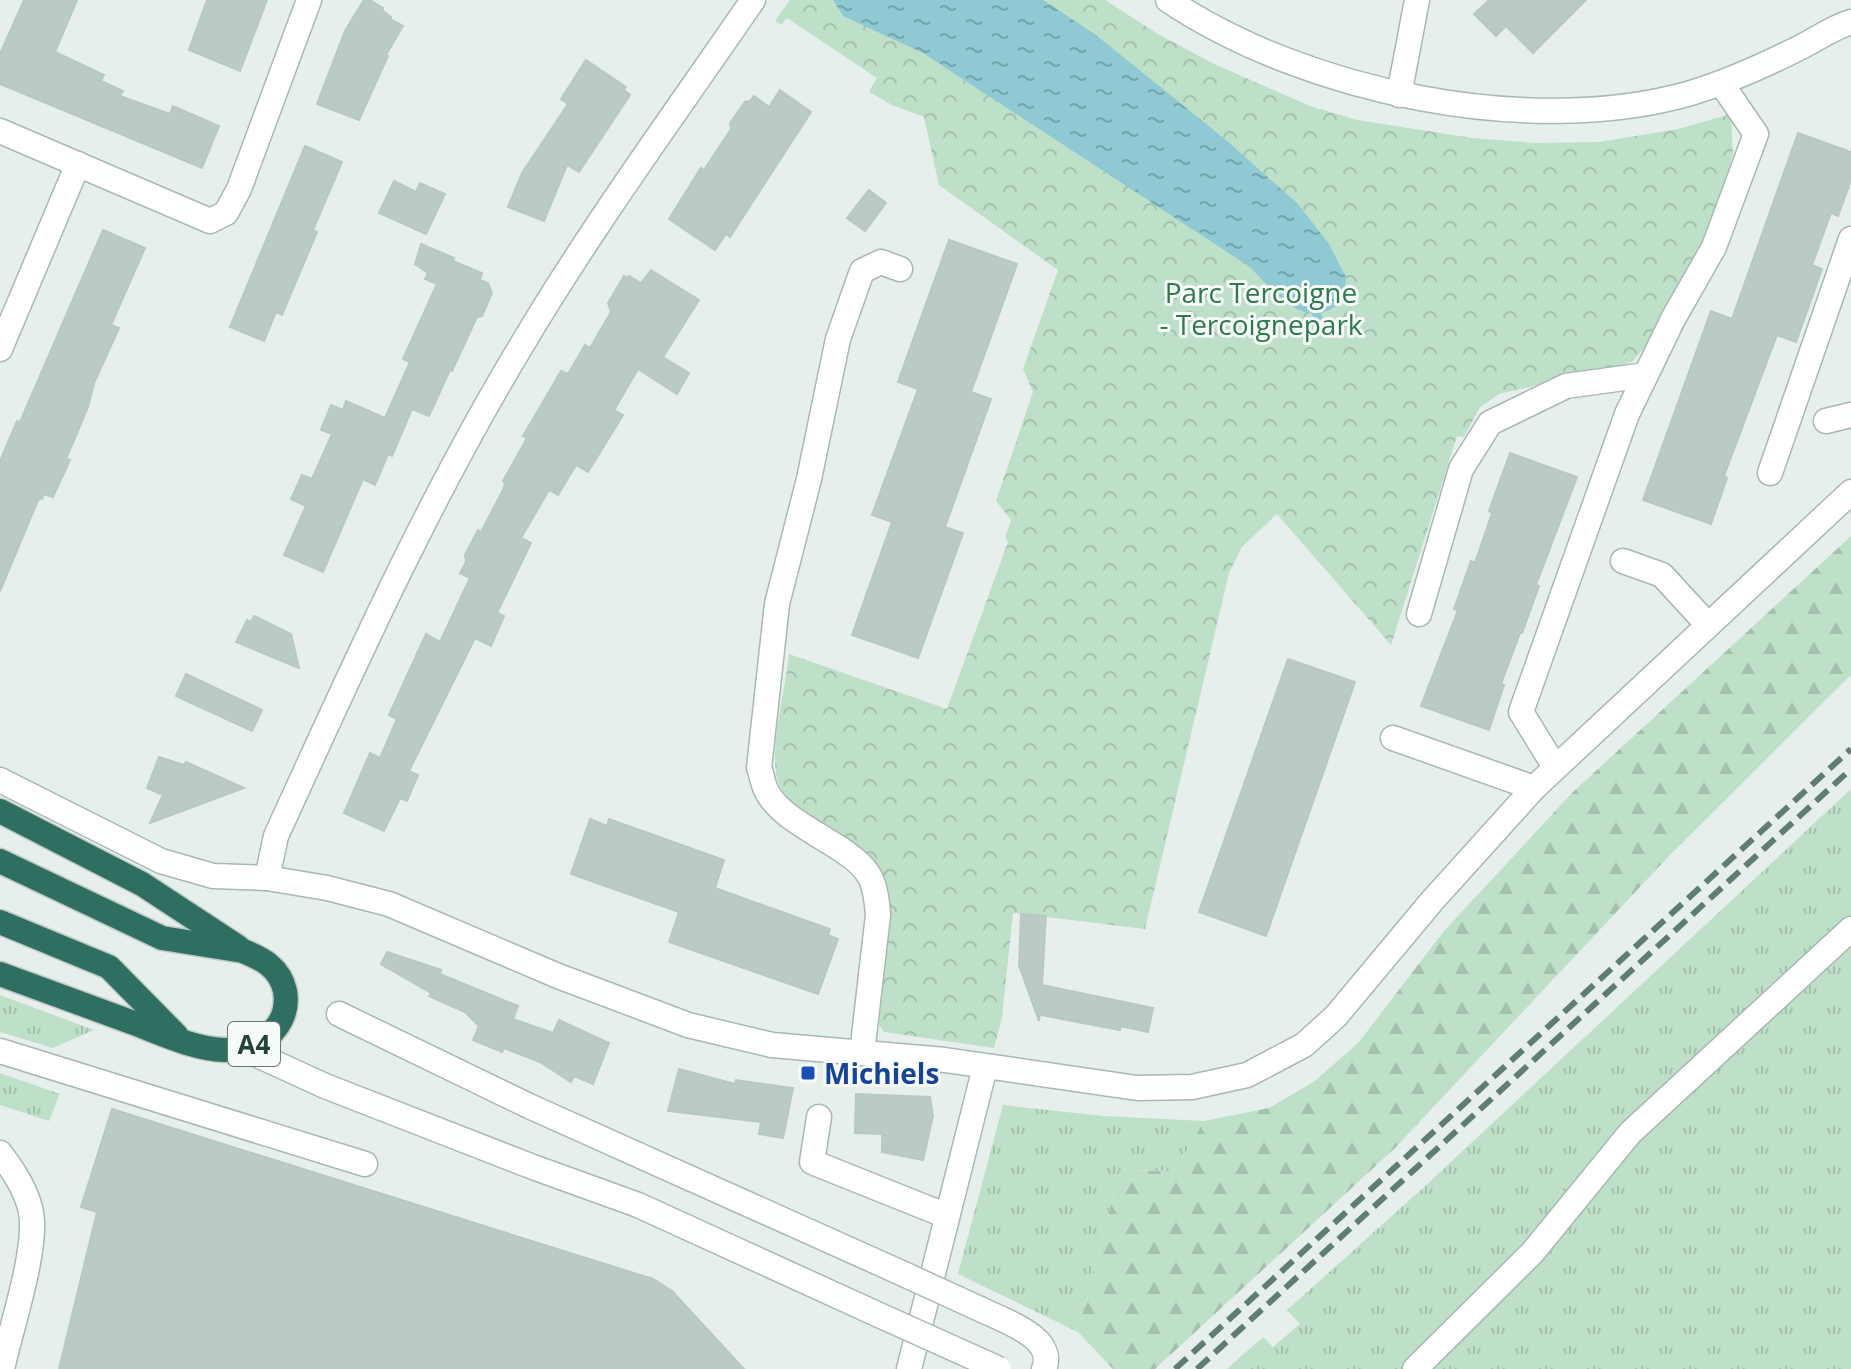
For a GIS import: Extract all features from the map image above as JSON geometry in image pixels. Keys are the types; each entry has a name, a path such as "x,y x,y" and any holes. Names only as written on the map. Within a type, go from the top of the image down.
{"highway":[{"path":"0,811 142,884 243,951"},
{"name":"A4","path":"0,861 162,938 243,951 266,961 277,972 285,992 286,1005 275,1029 265,1039 242,1048 225,1050 181,1041 0,974"},
{"path":"0,922 109,967 181,1041"}],"street":[{"path":"0,131 210,221 226,213 239,189 309,0"},
{"path":"267,878 276,836 427,514 519,348 581,250 753,0"},
{"path":"1168,0 1240,39 1353,84 1399,95 1548,112 1602,110 1644,104 1721,83 1798,49 1846,20"},
{"path":"1399,95 1417,0"},
{"path":"1555,767 1521,712 1627,414 1673,319 1714,247 1756,134 1721,83"},
{"path":"0,349 78,164"},
{"path":"1770,473 1851,239"},
{"path":"862,1053 878,915 870,875 860,864 786,814 767,792 759,768 777,604 809,479 838,339 862,271 881,262 900,269"},
{"path":"1419,614 1461,469 1490,423 1566,386 1646,375"},
{"path":"1826,421 1851,415"},
{"path":"0,780 161,861 213,876 267,878 327,888 389,904 558,976 688,1025 772,1045 945,1060 1137,1088 1192,1087 1247,1075 1304,1045 1336,1016 1432,901 1534,788 1851,492"},
{"path":"1623,561 1662,575 1708,625"},
{"path":"1393,738 1534,788"},
{"path":"1415,1369 1533,1252 1630,1133 1851,929"},
{"path":"339,1014 529,1106 980,1309 1036,1340 1045,1349 1047,1361 1044,1369"},
{"path":"242,1048 325,1086 638,1205 999,1369"},
{"path":"0,1051 365,1164"},
{"path":"909,1369 985,1067"},
{"path":"819,1117 812,1162 947,1216"},
{"path":"0,1153 21,1184 32,1217 31,1243 2,1369"}],"green space":[{"name":"Parc Tercoigne - Tercoignepark","path":"790,0 1105,0 1158,34 1214,64 1310,106 1357,120 1472,138 1535,143 1599,142 1678,129 1731,114 1733,155 1699,254 1650,341 1633,361 1499,394 1480,407 1464,437 1457,436 1391,645 1277,514 1242,547 1229,573 1145,929 1013,913 1002,1017 994,1048 884,1032 879,1025 889,909 858,848 791,802 782,789 775,768 776,737 789,654 947,709 1008,542 1005,538 1011,520 996,501 1033,392 1023,369 1058,270 939,185 924,117 894,106 869,92 877,78 787,18 781,25 775,21"},
{"path":"1851,536 1851,675 1668,857 1394,1149 1155,1369 1113,1369 1078,1332 1120,1170 1175,1171 1204,1121 1269,1108 1315,1081 1359,1042 1444,931 1573,792"},
{"path":"1851,789 1851,1369 1227,1369 1263,1337 1273,1347 1300,1324 1287,1310 1423,1188"},
{"path":"0,995 94,1030 53,1048 0,1032"},
{"path":"0,1073 60,1094 49,1121 0,1105"},
{"path":"1003,1105 1103,1116 1204,1121 1175,1171 1120,1170 1078,1332 958,1274"}],"water":[{"path":"833,0 1043,0 1096,35 1226,140 1298,204 1329,244 1346,277 1344,298 1317,314 1292,306 1247,265 923,53 843,16"}],"building":[{"path":"24,0 77,0 55,52 104,75 101,81 123,91 120,96 170,114 173,106 219,126 202,168 0,84 0,54"},
{"path":"207,0 267,0 240,71 189,50"},
{"path":"364,0 383,8 390,19 403,26 386,55 359,120 317,104 345,31"},
{"path":"1489,0 1586,0 1533,53 1506,26 1496,36 1474,14"},
{"path":"586,60 626,87 624,90 630,95 579,172 567,165 544,221 508,207 522,173 568,104 561,99"},
{"path":"780,90 811,112 730,237 726,234 715,250 669,219 701,168 704,170 731,129 730,123 745,102 754,96 769,107"},
{"path":"1798,133 1851,152 1851,180 1838,216 1831,213 1812,265 1822,269 1796,342 1777,335 1724,476 1727,478 1711,524 1643,500 1711,311 1732,319"},
{"path":"305,146 342,162 282,315 276,312 264,341 230,327"},
{"path":"394,181 416,192 420,183 445,194 426,234 379,213"},
{"path":"869,190 886,203 865,231 847,218"},
{"path":"103,230 145,248 111,325 119,328 94,383 88,407 66,459 70,460 53,497 44,494 42,499 39,498 0,591 0,461"},
{"path":"949,240 1017,264 971,392 991,399 945,527 963,533 918,658 852,635 892,522 872,515 918,389 898,382"},
{"path":"421,244 482,273 480,280 488,283 492,293 482,316 477,317 429,416 412,409 392,456 388,454 375,485 363,479 323,572 284,555 306,506 291,499 302,475 312,479 332,434 321,430 331,405 343,410 346,401 385,418 410,362 403,359 437,284 425,279 428,273 415,264"},
{"path":"651,270 699,300 663,357 689,373 677,394 638,369 614,410 623,415 588,472 576,465 558,495 549,490 521,538 531,543 497,613 504,616 491,646 475,638 409,771 418,775 407,801 400,798 384,831 344,813 370,753 380,758 397,719 389,715 426,634 440,642 470,578 460,573 466,562 465,555 502,492 503,481 527,438 523,436 561,371 568,374 585,345 590,348 611,312 608,303 624,276 641,283"},
{"path":"1510,453 1577,477 1501,684 1504,685 1489,730 1421,706 1458,610 1454,609 1471,561 1475,563 1492,513 1489,511"},
{"path":"254,616 291,634 299,668 236,642 247,620 251,622"},
{"path":"1288,659 1355,682 1266,936 1199,912"},
{"path":"186,674 262,710 252,731 176,696"},
{"path":"159,757 184,765 186,762 244,788 150,823 163,795 147,788"},
{"path":"590,819 607,826 609,819 724,860 715,888 830,929 828,935 838,939 818,994 669,942 679,912 571,874"},
{"path":"1021,914 1046,916 1042,985 1153,1008 1148,1032 1121,1026 1120,1030 1041,1015 1040,1011 1039,1021 1019,965"},
{"path":"387,952 441,970 440,974 518,1006 513,1019 553,1033 559,1020 609,1043 593,1084 574,1076 571,1082 540,1062 473,1040 479,1026 465,1012 429,996 431,993 381,964"},
{"path":"679,1069 735,1084 736,1080 793,1088 783,1138 759,1134 761,1122 668,1111"},
{"path":"856,1094 930,1097 933,1116 923,1160 882,1152 882,1134 855,1133"},
{"path":"112,1109 653,1279 672,1291 744,1369 59,1369 97,1212 81,1207"}],"waterway":[{"path":"1312,305 1325,332"}],"railway":[{"path":"1175,1369 1851,749"},
{"path":"1197,1369 1851,769"}],"place":[{"name":"Michiels","path":"808,1073"}]}
